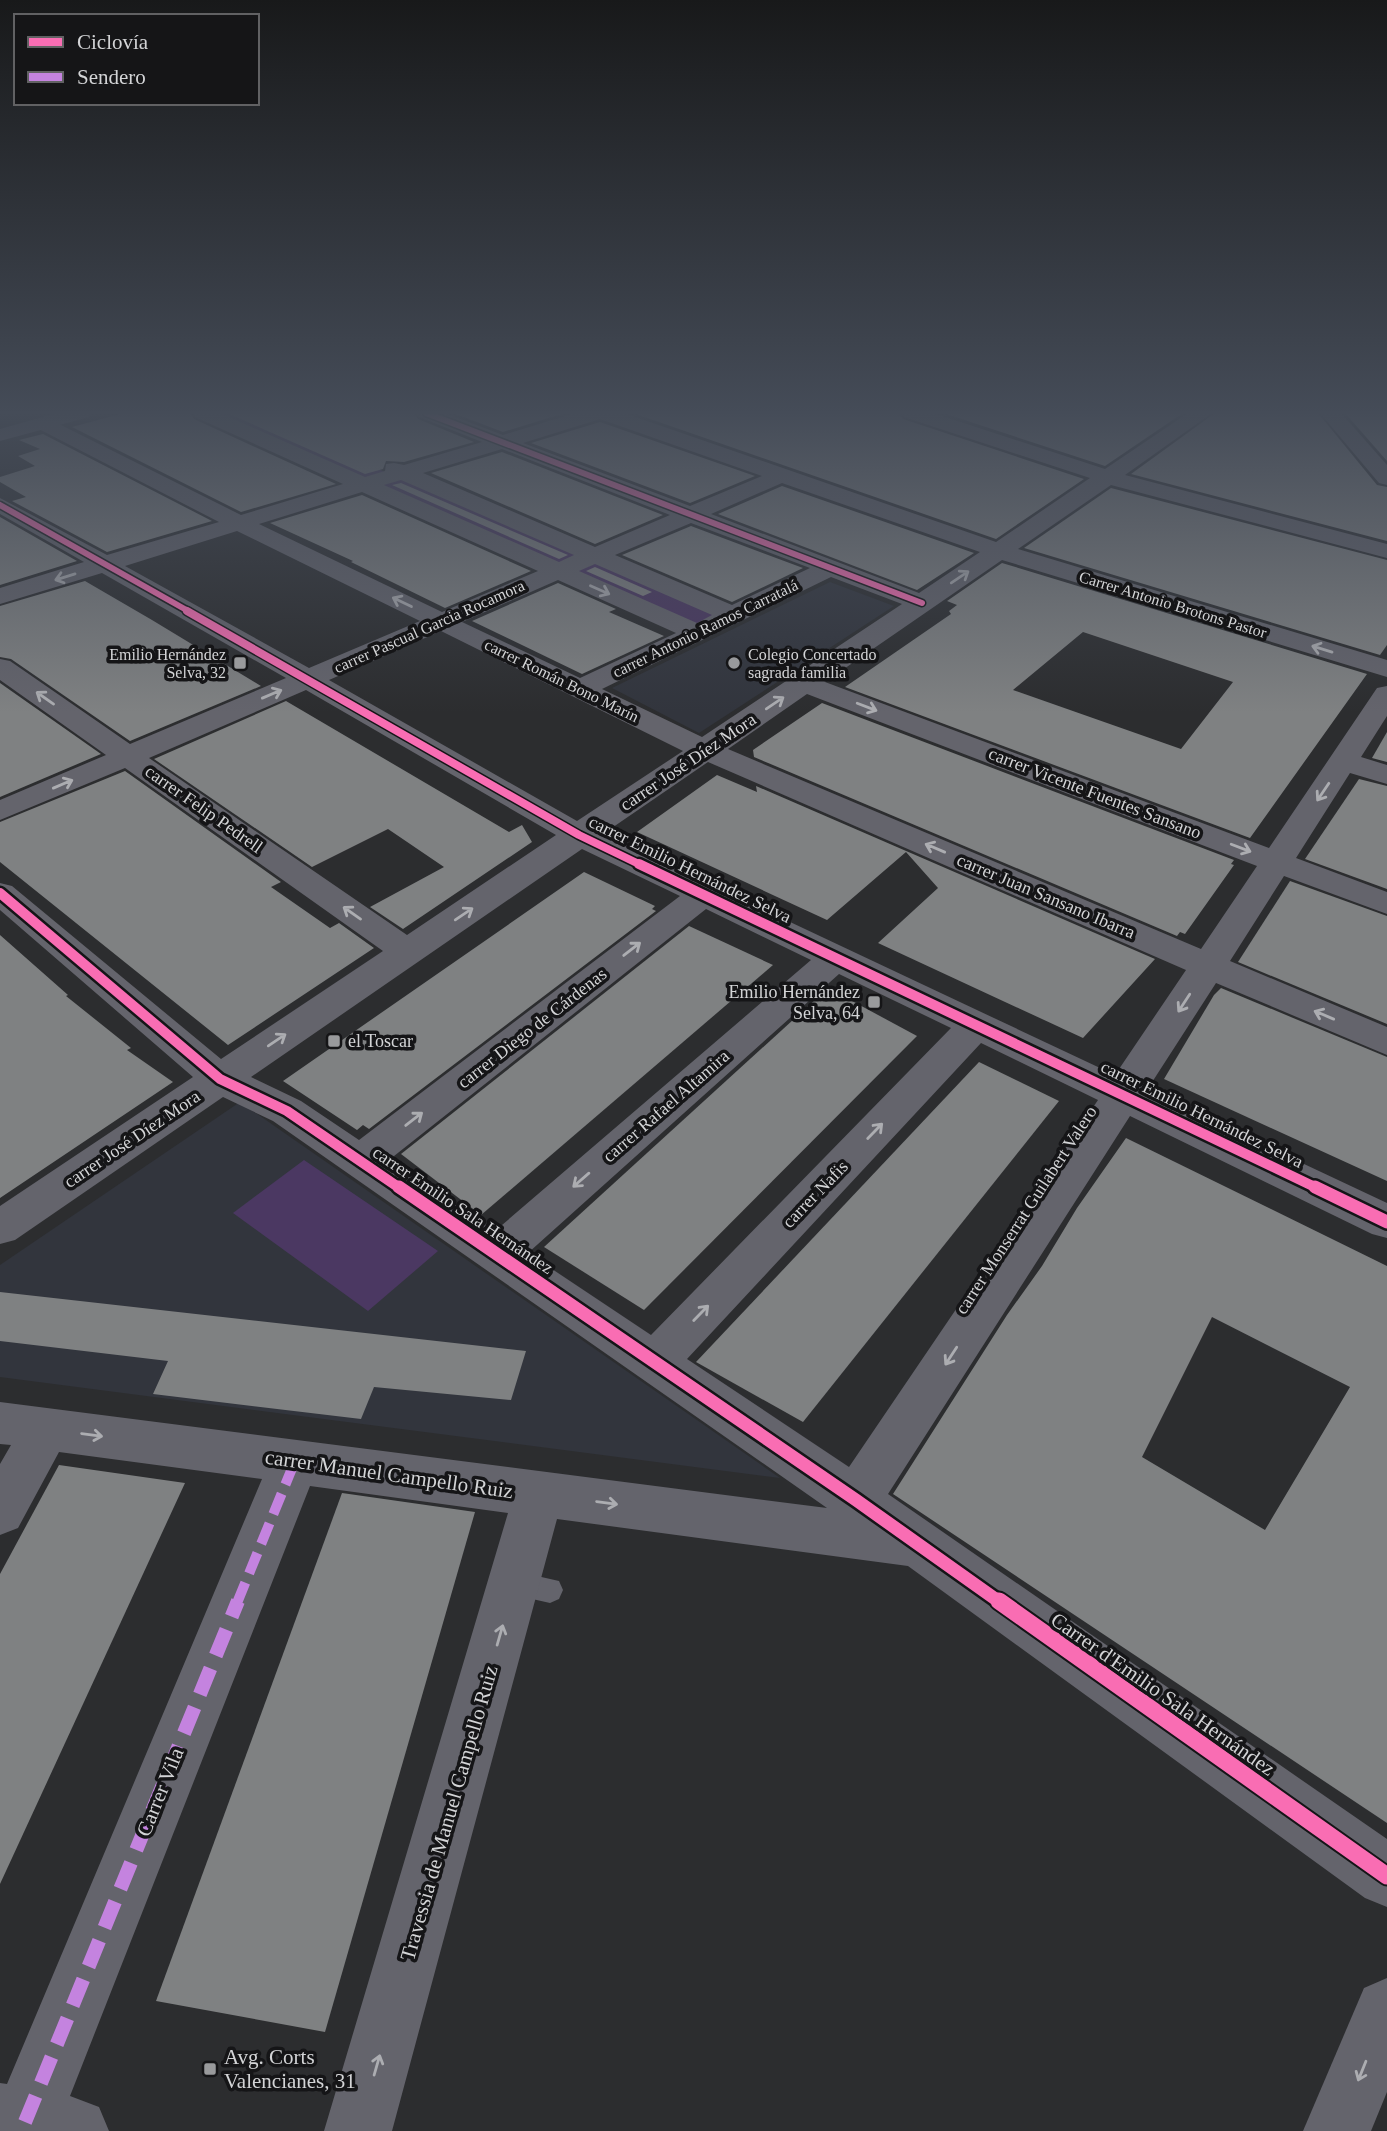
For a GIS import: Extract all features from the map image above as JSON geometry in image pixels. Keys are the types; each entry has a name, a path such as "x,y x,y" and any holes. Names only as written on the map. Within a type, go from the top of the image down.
{"street":[{"name":"carrer Emilio Hernández Selva","path":"13,512 308,678 579,835 1387,1222"},
{"name":"carrer Román Bono Marín","path":"218,512 705,750"},
{"path":"0,596 272,512"},
{"path":"425,512 694,631"},
{"path":"495,512 733,615"},
{"path":"686,512 922,603"},
{"name":"carrer Pascual Garcia Rocamora","path":"0,811 694,512"},
{"name":"Carrer Antonio Brotons Pastor","path":"889,512 999,551 1387,668"},
{"name":"carrer José Díez Mora","path":"0,1228 1056,512"},
{"path":"1242,512 1387,551"},
{"name":"carrer Antonio Ramos Carratalá","path":"580,689 694,631 830,568"},
{"name":"carrer Felip Pedrell","path":"0,667 408,952"},
{"name":"carrer Vicente Fuentes Sansano","path":"804,683 1387,904"},
{"name":"carrer Monserrat Guilabert Valero","path":"839,1490 1123,1095 1387,694"},
{"name":"carrer Juan Sansano Ibarra","path":"705,750 1387,1042"},
{"path":"1344,761 1387,775"},
{"name":"carrer Emilio Sala Hernández","path":"0,893 220,1079 287,1111 917,1544"},
{"name":"carrer Diego de Cárdenas","path":"360,1160 703,895"},
{"name":"carrer Rafael Altamira","path":"497,1254 836,958"},
{"name":"carrer Nafis","path":"654,1363 976,1025"},
{"path":"0,1512 23,1426"},
{"name":"carrer Manuel Campello Ruiz","path":"23,1426 917,1544"},
{"name":"Carrer Vila","path":"33,2123 295,1461"},
{"path":"778,1526 809,1514 821,1498 839,1490"},
{"name":"Travessia de Manuel Campello Ruiz","path":"358,2131 532,1587 539,1494"},
{"name":"Carrer d'Emilio Sala Hernández","path":"917,1544 1387,1876"},
{"path":"1337,2131 1387,2011"}],"shaded area":[{"path":"439,512 481,512 582,555 557,565"},
{"path":"599,562 719,615 696,626 574,572"},
{"name":"Colegio Concertado sagrada familia","path":"830,582 894,606 699,733 612,688"},
{"path":"240,1102 780,1478 0,1377 0,1265"},
{"path":"304,1160 438,1251 368,1311 233,1213"}],"building":[{"path":"33,512 195,512 212,521 107,552"},
{"path":"305,512 401,512 531,571 445,608 270,523"},
{"path":"454,512 469,512 568,555 559,559"},
{"path":"522,512 656,512 663,515 595,544"},
{"path":"858,512 974,553 917,590 718,514"},
{"path":"920,512 1035,512 996,539"},
{"path":"1076,512 1205,512 1387,560 1387,645 1380,655 1024,548"},
{"path":"1278,512 1387,512 1387,541"},
{"path":"0,517 77,561 0,585"},
{"path":"691,526 803,568 732,602 622,555"},
{"path":"1002,563 1367,674 1250,838 845,687 951,614 949,611 957,605 947,601","holes":["1083,632 1233,682 1181,749 1013,690"]},
{"path":"595,567 652,592 643,596 586,571"},
{"path":"85,581 261,686 130,741 11,659 0,657 0,606"},
{"path":"558,583 616,609 609,612 664,636 582,674 472,621"},
{"path":"0,683 101,754 0,797"},
{"path":"286,701 509,832 522,825 532,842 403,929 370,907 444,867 388,829 312,867 154,759"},
{"path":"822,703 1234,860 1231,864 1234,865 1185,934 1180,932 1177,936 754,757 753,750"},
{"path":"1387,732 1387,762 1372,758"},
{"path":"125,771 281,882 271,887 330,928 339,923 374,948 228,1045 0,862 0,822"},
{"path":"717,775 757,792 756,786 1155,959 1083,1038 878,943 938,888 906,852 827,920 637,832"},
{"path":"1359,779 1387,786 1387,889 1305,859"},
{"path":"584,872 655,906 652,909 656,911 369,1129 363,1125 357,1130 283,1081"},
{"path":"1290,881 1387,916 1387,1024 1238,962"},
{"path":"689,926 773,965 481,1215 401,1154"},
{"path":"0,935 68,995 66,996 131,1048 127,1050 173,1082 0,1198"},
{"path":"828,988 917,1036 644,1310 544,1247"},
{"path":"1221,988 1387,1057 1387,1181 1164,1079 1214,995"},
{"path":"979,1062 1059,1101 803,1422 696,1362"},
{"path":"1126,1138 1387,1266 1387,1823 893,1494 1077,1208","holes":["1212,1317 1350,1387 1265,1530 1142,1457"]},
{"path":"0,1292 526,1351 511,1400 374,1387 361,1419 153,1394 168,1361 0,1341"},
{"path":"59,1465 185,1483 0,1884 0,1574"},
{"path":"342,1493 475,1512 325,2032 156,2001"}],"marked path":[{"path":"25,2122 295,1461"}],"cycle path":[{"path":"13,512 579,835 1387,1222"},
{"path":"686,512 922,603"},
{"path":"0,893 220,1079 287,1111 856,1500 1387,1876"}],"place":[{"name":"Emilio Hernández Selva, 32","path":"240,663"},
{"name":"Colegio Concertado sagrada familia","path":"734,663"},
{"name":"Emilio Hernández Selva, 64","path":"874,1002"},
{"name":"el Toscar","path":"334,1041"},
{"name":"Avg. Corts Valencianes, 31","path":"210,2069"}]}
